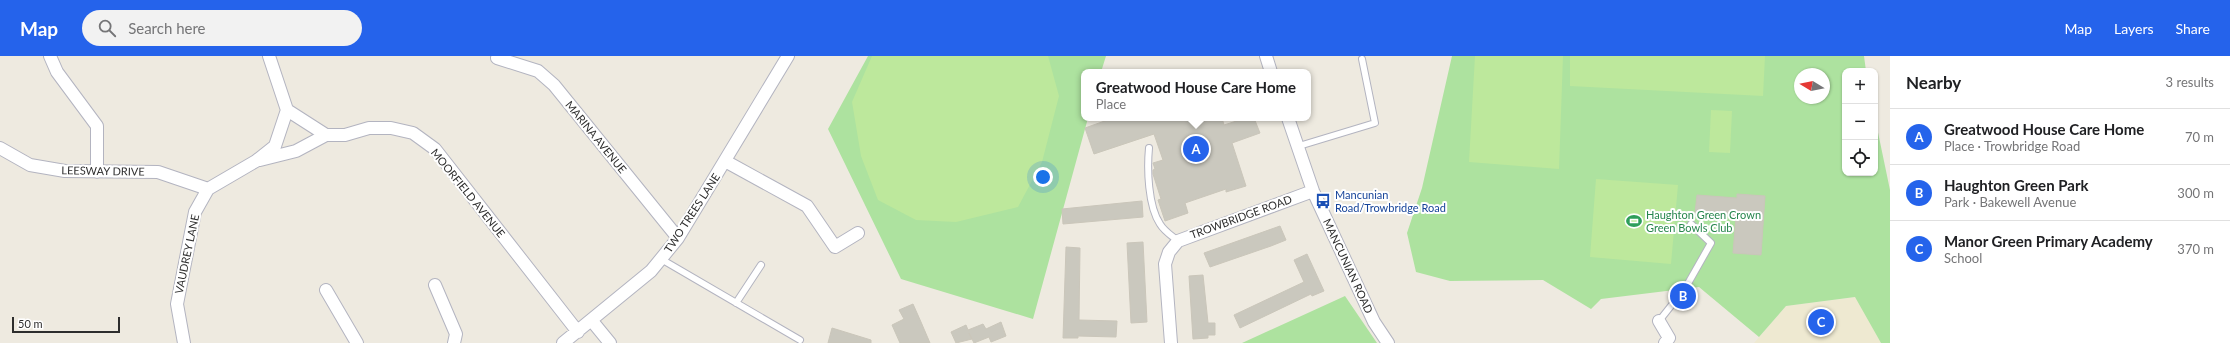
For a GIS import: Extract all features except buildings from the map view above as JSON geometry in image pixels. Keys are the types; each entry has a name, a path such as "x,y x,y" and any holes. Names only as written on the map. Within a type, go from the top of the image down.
{"street":[{"path":"50,56 57,72 97,126 97,172"},
{"path":"208,189 256,161 275,146 287,110 269,56"},
{"name":"TWO TREES LANE","path":"563,343 592,321 651,271 678,238 788,56"},
{"path":"1266,56 1271,69"},
{"name":"MARINA AVENUE","path":"497,58 538,71 554,85 678,238"},
{"path":"256,161 296,151 326,135 287,110"},
{"name":"MANCUNIAN ROAD","path":"1289,121 1313,191 1374,322 1388,343"},
{"name":"MOORFIELD AVENUE","path":"326,135 345,135 369,128 391,128 413,133 434,149 578,332"},
{"name":"LEESWAY DRIVE","path":"0,148 30,166 65,171 158,172 208,189"},
{"path":"725,161 807,206 835,246 858,233"},
{"name":"VAUDREY LANE","path":"184,343 176,304 195,212 208,189"},
{"name":"TROWBRIDGE ROAD","path":"1171,343 1165,264 1169,252 1178,241 1313,191"},
{"path":"435,285 456,334 454,343"},
{"path":"326,290 357,343"},
{"path":"592,321 610,343"},
{"path":"1659,321 1669,338 1665,343"}],"lane":[{"path":"1298,146 1375,123 1362,59"},
{"path":"1149,148 1148,183 1153,205 1160,224 1178,241"},
{"path":"1659,321 1686,287 1712,243 1691,224"},
{"path":"661,259 800,340"},
{"path":"736,303 761,265"}],"shaded area":[{"path":"1856,297 1881,343 1754,343 1786,306"}],"green space":[{"path":"868,56 1106,56 1102,69 1081,69 1081,121 1087,121 1033,319 901,279 828,129"},
{"path":"872,56 1048,56 1059,96 1042,162 1018,207 956,222 916,220 878,200 861,156 852,102"},
{"path":"1452,56 1864,56 1866,68 1842,68 1842,176 1878,176 1878,132 1890,190 1890,343 1881,343 1855,297 1786,306 1759,337 1699,287 1601,299 1591,309 1543,280 1450,281 1416,272 1407,233 1422,188"},
{"path":"1475,56 1563,56 1559,169 1469,162"},
{"path":"1570,56 1765,56 1763,96 1570,86"},
{"path":"1711,110 1732,111 1730,153 1709,152"},
{"name":"Haughton Green Crown Green Bowls Club","path":"1596,179 1678,185 1671,264 1590,257"},
{"path":"1345,296 1377,343 1242,343"}],"place":[{"name":"Greatwood House Care Home","path":"1196,149"},
{"name":"Mancunian Road/Trowbridge Road","path":"1323,201"},
{"name":"Haughton Green Crown Green Bowls Club","path":"1634,221"},
{"name":"Haughton Green Park","path":"1683,296"},
{"name":"Manor Green Primary Academy","path":"1821,322"}]}
